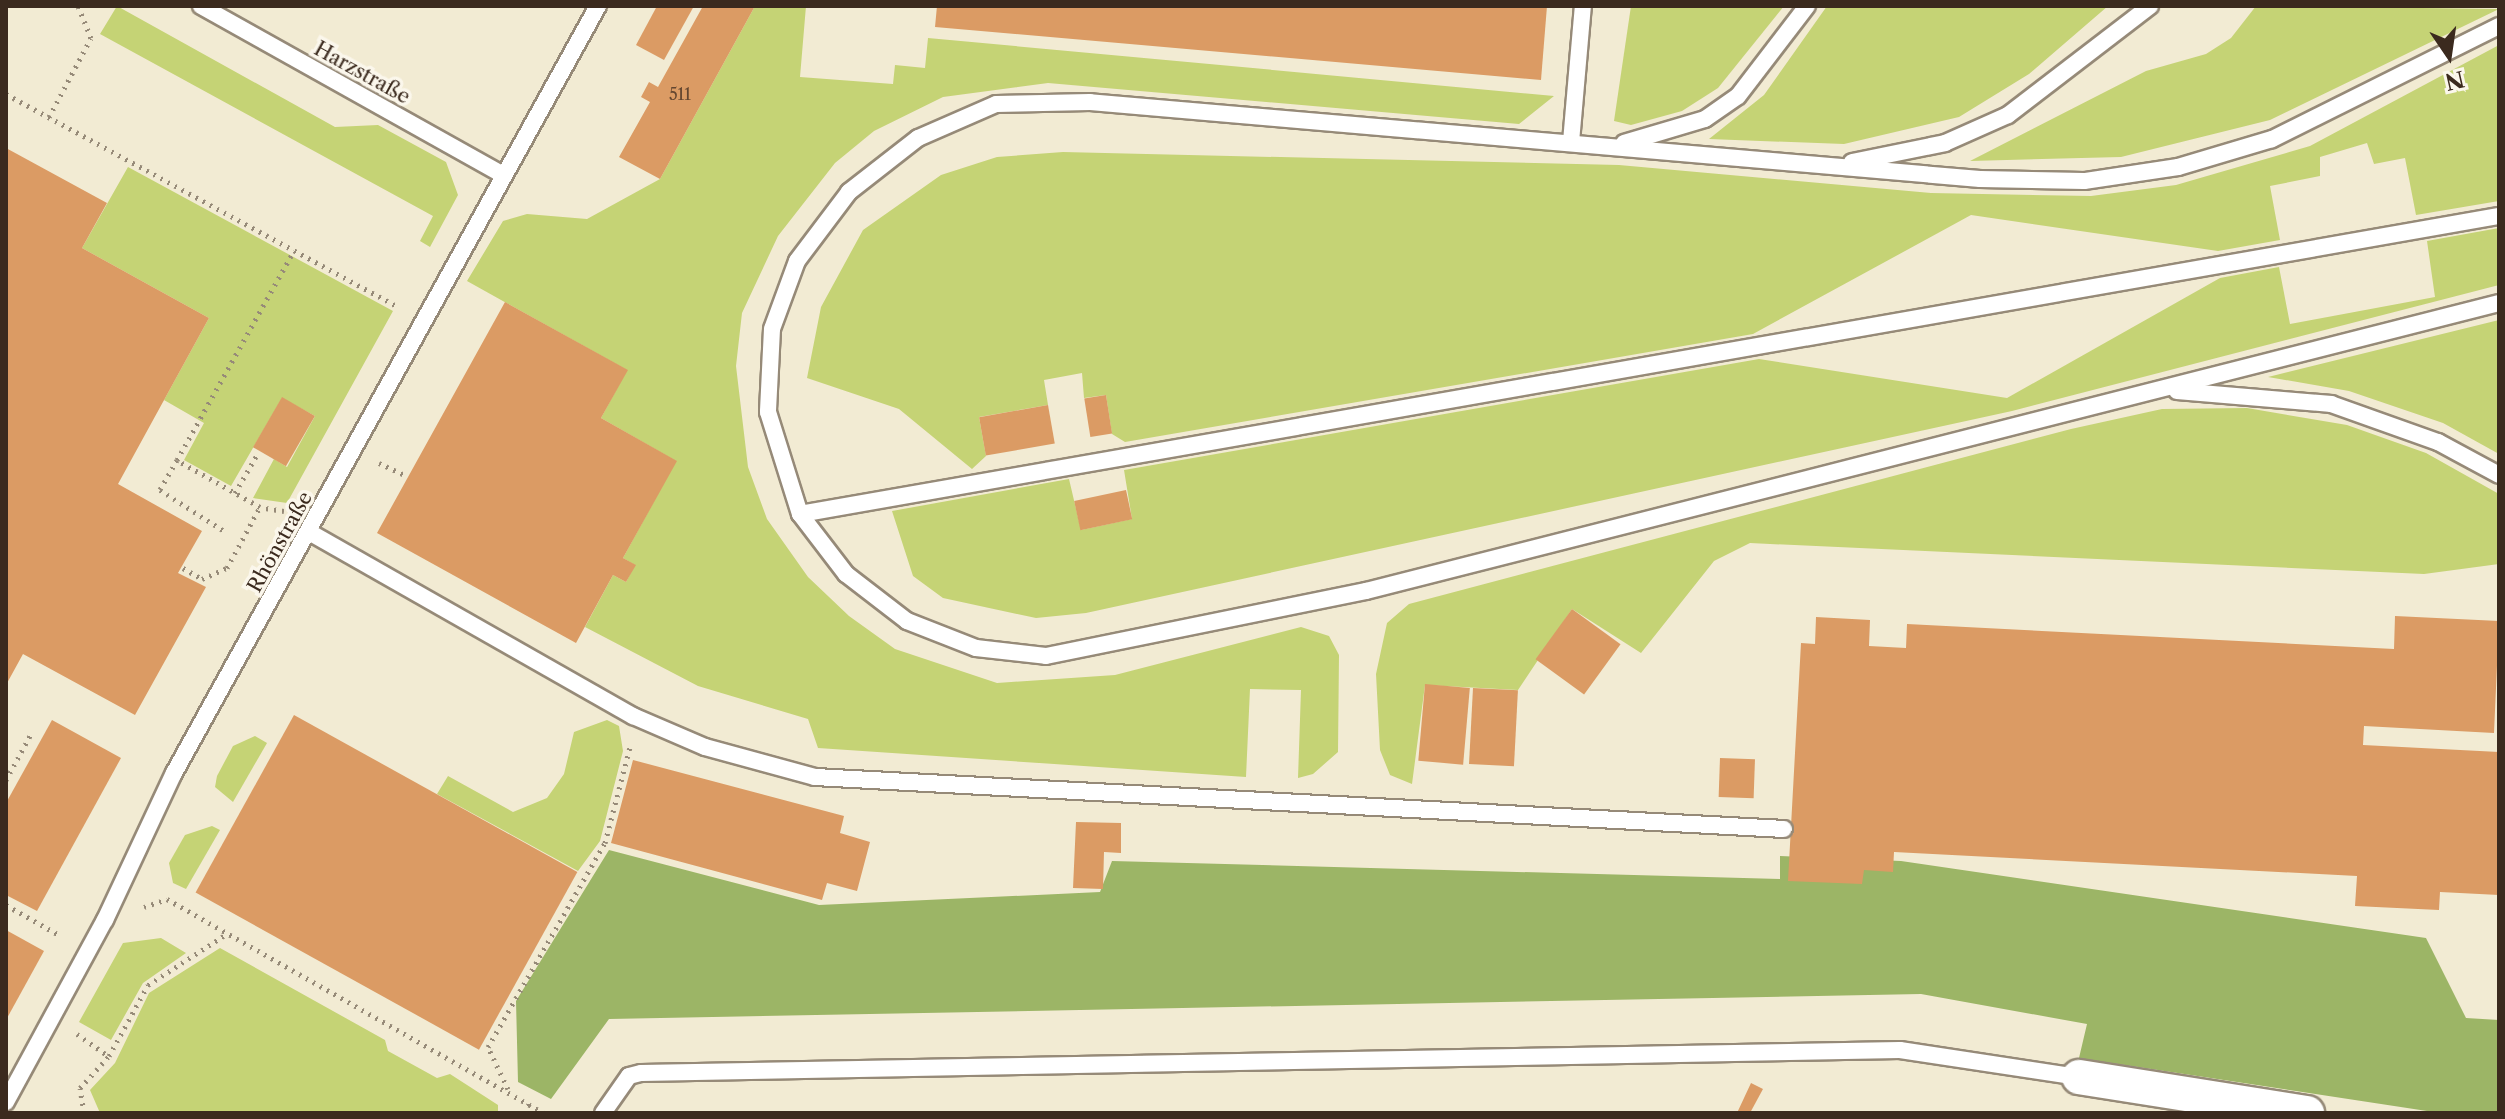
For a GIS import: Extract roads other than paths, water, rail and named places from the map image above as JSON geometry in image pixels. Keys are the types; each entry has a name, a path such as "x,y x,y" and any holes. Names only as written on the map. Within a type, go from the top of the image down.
{"street":[{"path":"2079,1077 2307,1113"}],"lane":[{"name":"Harzstraße","path":"201,6 504,175"},
{"name":"Rhönstraße","path":"6,1102 105,920 174,773 598,6"},
{"path":"1571,142 1583,6"},
{"path":"1610,146 1705,119 1738,96 1807,6"},
{"path":"1819,166 1945,143 2008,115 2150,6"},
{"path":"2499,26 2354,104 2178,167 2084,181 1819,166 1090,102 996,104 918,138 849,192 797,261 772,329 768,412 800,514 846,574 907,621 976,648 1046,656 1366,591 2499,303"},
{"path":"800,514 2499,216"},
{"path":"2159,390 2331,404 2438,442 2499,475"},
{"path":"309,532 633,716 705,747 815,777 1784,829"},
{"path":"603,1113 629,1076 656,1073 1900,1050 2079,1077"}]}
